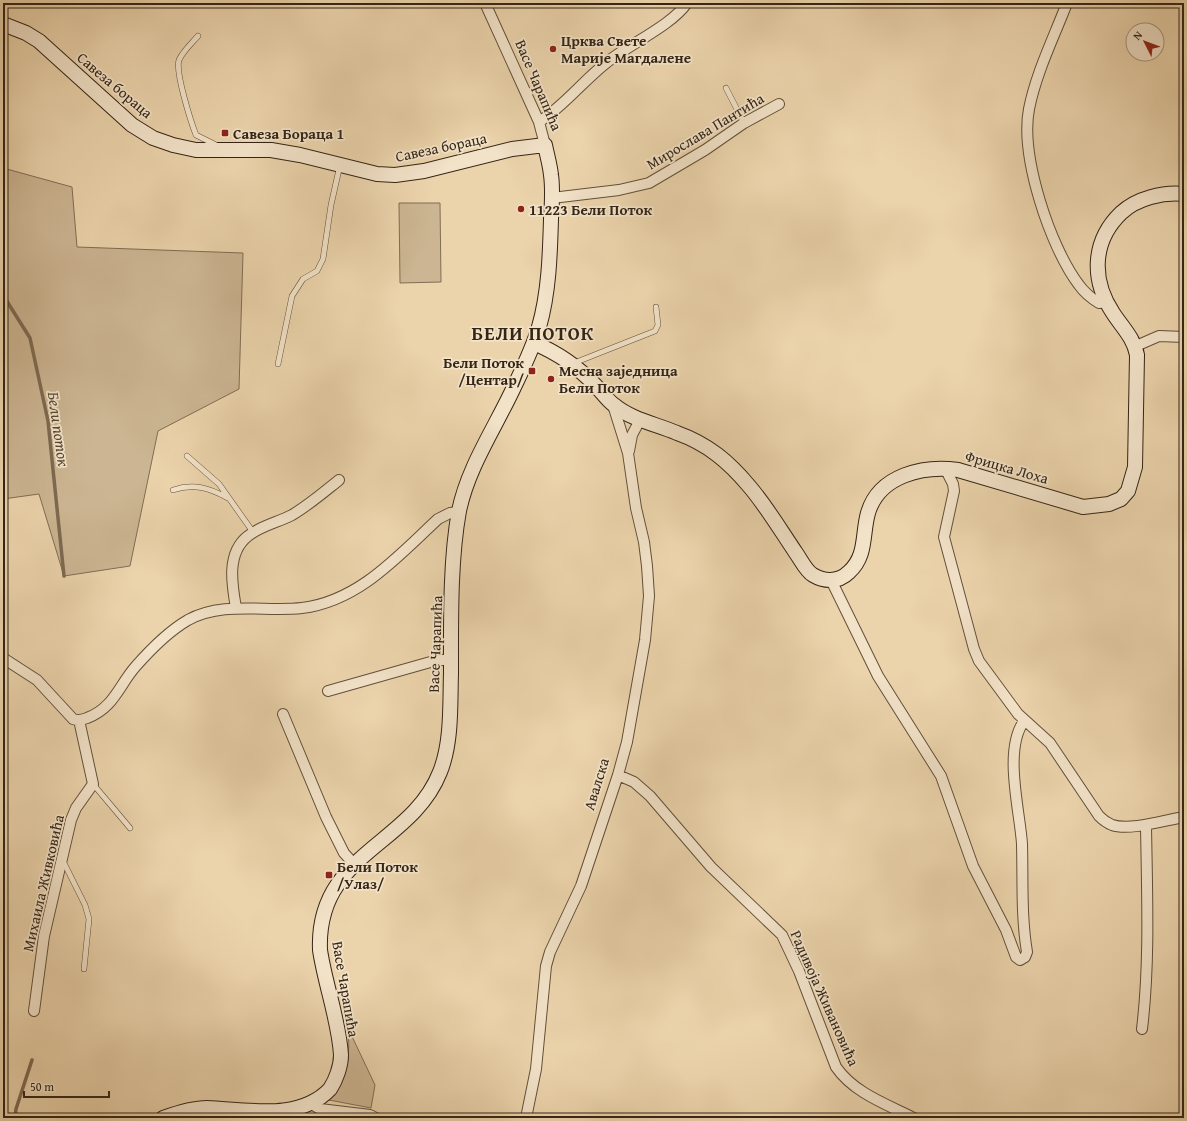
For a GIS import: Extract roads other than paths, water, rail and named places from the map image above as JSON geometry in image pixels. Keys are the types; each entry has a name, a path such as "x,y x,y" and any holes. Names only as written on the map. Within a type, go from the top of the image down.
{"street":[{"name":"Васе Чарапића","path":"163,1118 180,1112 208,1108 276,1115 296,1112 313,1105 326,1094 336,1076 341,1056 322,962 320,938 325,907 336,887 354,864 415,812 434,786 443,763 448,734 455,550 459,512 470,476 534,343 540,324 548,277 552,176 545,145 539,122 485,3"},
{"path":"539,122 556,109 605,63 634,42 673,18 687,3"},
{"path":"1067,3 1032,98 1027,124 1028,143 1036,189 1052,235 1078,284 1088,296 1099,303 1107,302"},
{"name":"Савеза бораца","path":"3,24 26,33 39,41 132,125 153,138 173,145 196,150 271,150 378,174 395,175 424,171 512,149 545,145"},
{"name":"Мирослава Пантића","path":"552,198 619,190 649,182 705,150 744,123 779,104"},
{"name":"Фрицка Лоха","path":"831,580 845,576 859,560 863,549 868,513 872,503 883,488 896,479 915,472 945,468 971,473 1083,507 1110,504 1121,499 1128,491 1131,484 1136,457 1138,372 1136,346 1107,302 1099,284 1097,257 1102,240 1111,224 1124,211 1139,202 1157,196 1184,194"},
{"path":"1136,346 1159,336 1184,337"},
{"name":"Авалска","path":"534,343 552,350 572,364 613,405 640,420 632,435 628,453"},
{"name":"Авалска","path":"526,1118 536,1069 546,966 580,886 618,775 639,678 649,596 644,542 636,508 628,453 613,405"},
{"path":"640,420 678,433 708,448 727,461 752,490 812,574 831,580 878,676 941,776 973,866 1006,930 1016,957 1020,960 1025,957 1027,952 1023,907 1021,840 1014,777 1017,734 1024,720"},
{"path":"945,468 953,484 954,491 944,537 960,596 969,637 979,661 1024,720 1050,743 1099,816 1113,825 1146,824 1184,817"},
{"path":"236,608 233,582 234,558 248,536 294,514 339,480"},
{"path":"3,658 36,680 72,718 79,720 92,716 105,708 124,685 134,667 157,645 180,626 190,620 207,614 236,608 301,608 326,603 342,596 373,578 444,515 459,512"},
{"path":"328,690 434,661 451,659"},
{"path":"283,714 326,817 344,853 354,864"},
{"path":"79,720 93,784"},
{"name":"Радивоја Живановића","path":"618,775 634,782 650,796 711,867 782,935 799,971 836,1067 842,1074 862,1092 914,1118"},
{"name":"Михаила Живковића","path":"34,1011 44,936 72,816 93,784"},
{"path":"1142,1030 1146,1001 1146,824"},
{"path":"313,1105 320,1108 370,1115 376,1118"}],"lane":[{"path":"198,36 184,52 179,61 179,72 196,135 222,149"},
{"path":"726,88 744,123"},
{"path":"278,364 292,296 303,279 317,271 323,259 331,205 340,165"},
{"path":"572,364 655,331 658,325 656,307"},
{"path":"187,456 219,484 254,533"},
{"path":"173,490 185,486 195,486 207,488 231,499"},
{"path":"93,784 130,828"},
{"path":"62,860 85,905 89,919 84,969"}],"waterway":[{"name":"Бели поток","path":"3,295 30,338 48,421 64,576"},
{"name":"Бели поток","path":"15,1118 16,1109 32,1060"}],"place":[{"name":"Црква Свете Марије Магдалене","path":"553,49"},
{"name":"Савеза Бораца 1","path":"225,133"},
{"name":"11223 Бели Поток","path":"521,209"},
{"name":"Бели Поток /Центар/","path":"532,371"},
{"name":"Месна заједница Бели Поток","path":"551,379"},
{"name":"Бели Поток /Улаз/","path":"329,875"}],"district":[{"name":"БЕЛИ ПОТОК","path":"533,333"}]}
